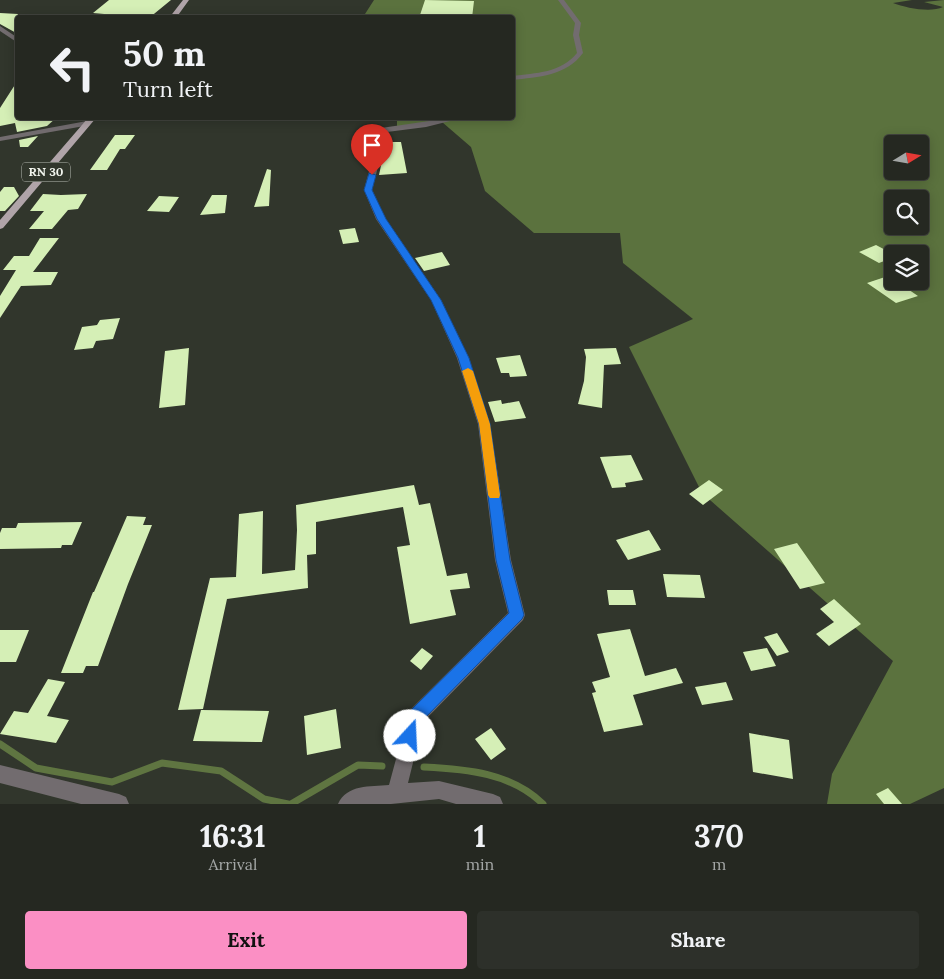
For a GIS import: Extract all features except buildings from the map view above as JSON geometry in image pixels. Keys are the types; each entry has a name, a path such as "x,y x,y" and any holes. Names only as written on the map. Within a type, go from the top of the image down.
{"main road":[{"path":"174,15 186,0"},
{"name":"RN 30","path":"0,226 89,120"}],"street":[{"path":"515,78 562,70 576,61 580,54 576,35 578,23 561,0"},
{"path":"0,28 15,39"},
{"path":"0,139 89,120"},
{"path":"396,794 415,717 517,615 503,560 484,424 463,358 436,300 381,219 368,190 384,130 449,120"},
{"path":"0,774 119,804"},
{"path":"348,804 354,798 439,790 492,804"}],"green space":[{"path":"374,0 912,0 893,3 905,7 932,10 943,7 924,2 944,0 944,788 910,804 827,804 832,774 893,661 702,493 629,347 693,319 623,263 620,233 534,233 485,191 471,147 442,122 397,127 397,120 515,120 515,15 365,14"}],"waterway":[{"path":"0,744 36,768 112,782 162,763 221,771 264,799 288,804"},
{"path":"291,804 358,765 382,766"},
{"path":"424,767 472,771 503,779 517,785 543,804"}],"slow traffic":[{"path":"468,371 484,424 494,495"}],"route":[{"path":"372,175 368,190 381,219 436,300 463,358 484,424 503,560 517,615 415,717 410,736"}]}
